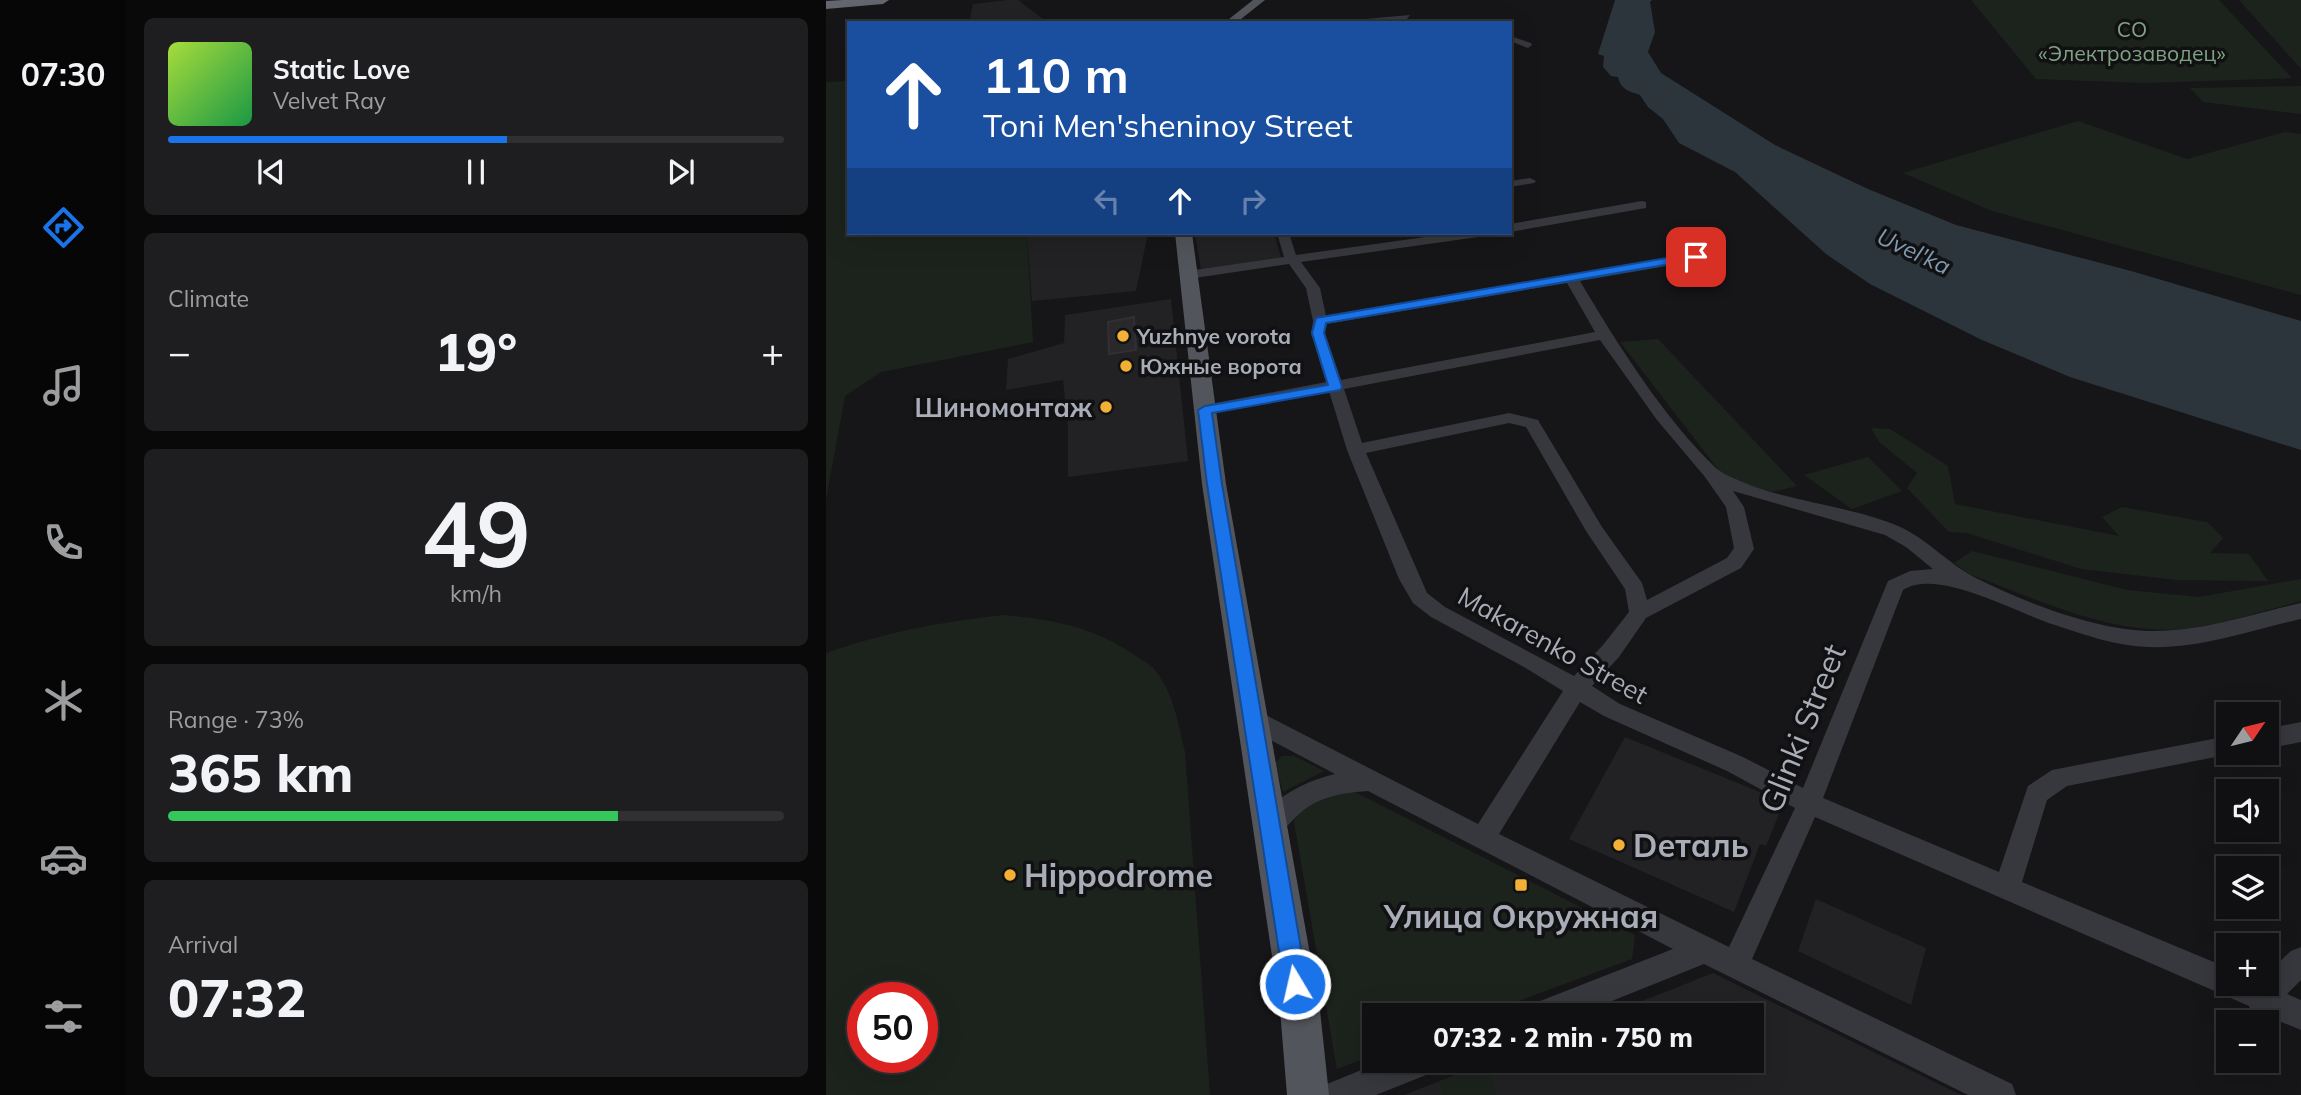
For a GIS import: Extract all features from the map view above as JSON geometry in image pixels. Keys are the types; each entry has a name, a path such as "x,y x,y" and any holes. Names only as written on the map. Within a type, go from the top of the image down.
{"highway":[{"path":"826,5 883,0"}],"main road":[{"path":"1232,21 1260,0"},
{"path":"1183,235 1205,410 1300,1010 1308,1095"}],"street":[{"path":"1364,21 1407,17"},
{"path":"1512,39 1527,45 1512,49"},
{"path":"1512,184 1530,181"},
{"path":"1512,228 1642,205"},
{"name":"Makarenko Street","path":"1284,235 1288,253 1313,288 1320,321 1318,333 1356,450 1409,579 1420,598 1438,612 1532,661 1612,710 1735,764 1809,803 2133,940 2260,999 2301,1015"},
{"path":"1188,275 1464,235"},
{"path":"1320,321 1696,257"},
{"path":"1483,838 1576,689 1611,651 1639,613 1734,563 1744,549 1735,507 1711,473 1663,417 1604,335 1572,279"},
{"path":"1205,410 1604,335"},
{"path":"1356,450 1509,418 1532,424 1595,531 1635,588 1639,613"},
{"path":"1711,473 1730,484 1758,494 1861,520 1895,533 1969,584 2078,625 2120,636 2148,639 2174,637 2301,611"},
{"name":"Glinki Street","path":"1735,965 1809,803 1895,586 1907,577 1924,574 1969,584"},
{"path":"1252,719 1705,950 2001,1095"},
{"path":"2279,736 2301,732"},
{"path":"2007,888 2037,794 2061,777 2216,748"},
{"path":"1270,826 1304,794 1345,782 1369,781"},
{"path":"1571,1003 1705,950"},
{"path":"2260,999 2301,961"},
{"path":"1338,1095 1393,1073"}],"shaded area":[{"path":"1018,0 1045,21 969,21 973,4"},
{"path":"1027,235 1148,235 1136,291 1032,301"},
{"path":"1195,235 1275,235 1281,258 1201,270"},
{"path":"1171,299 1188,461 1068,477 1068,428 1063,380 1006,390 1008,359 1064,343 1065,315"},
{"path":"1625,737 1784,802 1766,846 1760,844 1734,912 1569,839"},
{"path":"1816,899 1926,948 1911,1005 1798,951"},
{"path":"1713,973 1961,1095 1404,1095 1460,1073 1764,1073 1764,1003 1637,1003"}],"green space":[{"name":"СО «Электрозаводец»","path":"1971,0 2219,0 2292,78 2145,83 2036,79"},
{"path":"2239,0 2301,0 2301,69"},
{"path":"847,81 847,235 1027,235 1033,342 881,372 845,396 826,500 826,82"},
{"path":"2301,86 2301,114 2203,102 2190,88"},
{"path":"2078,121 2187,159 2285,132 2301,134 2301,295 1992,211 1903,173"},
{"path":"1658,339 1797,486 1771,492 1724,477 1620,342"},
{"path":"1871,428 1890,429 1948,466 1955,504 2119,536 2102,517 2122,507 2207,522 2223,538 2210,553 2249,554 2268,581 2177,580 2081,569 1967,533 1949,532 1907,488 1917,473 1879,442"},
{"path":"1868,457 1902,491 1852,509 1804,475"},
{"path":"1972,551 2127,590 2199,597 2301,579 2301,601 2196,627 2154,629 2126,626 2072,613 1969,574 1954,563"},
{"name":"Hippodrome","path":"1004,615 1072,626 1103,637 1148,664 1167,689 1185,752 1210,1095 826,1095 826,653 892,634"},
{"path":"1282,756 1294,756 1324,771 1283,792 1275,763"},
{"path":"1353,791 1635,935 1632,959 1513,1003 1362,1003 1362,1060 1337,1069 1294,822 1297,812 1325,797"},
{"path":"1464,1073 1490,1073 1496,1095 1442,1095 1439,1082"}],"water":[{"name":"Uvel'ka","path":"1615,0 1652,0 1650,2 1655,32 1648,52 1661,73 1775,145 1868,189 1956,225 2131,271 2301,321 2301,450 2070,377 1982,340 1870,284 1826,254 1735,172 1679,143 1663,119 1648,107 1640,95 1623,87 1618,77 1611,76 1603,67 1604,56 1598,54"}],"building":[{"name":"Yuzhnye vorota","path":"1134,317 1136,350 1109,354 1108,322"}],"place":[{"name":"Yuzhnye vorota","path":"1123,336"},
{"name":"Южные ворота","path":"1126,366"},
{"name":"Шиномонтаж","path":"1106,407"},
{"name":"Dеталь","path":"1619,845"},
{"name":"Hippodrome","path":"1010,875"},
{"name":"Улица Окружная","path":"1521,885"}],"route":[{"path":"1295,984 1214,484 1205,410 1336,387 1318,333 1320,321 1696,257"}]}
